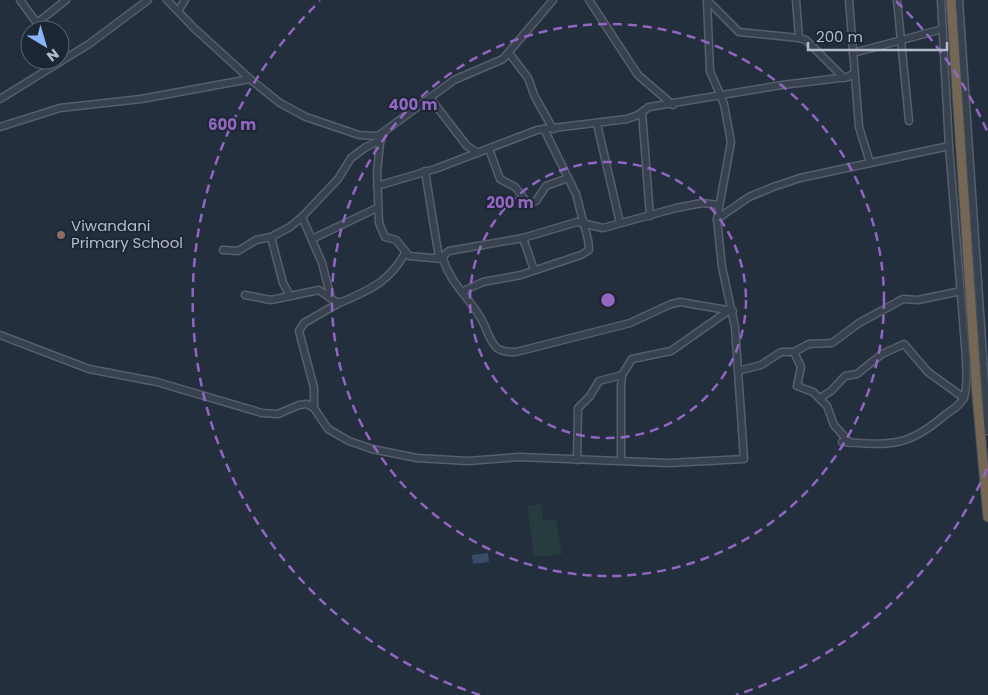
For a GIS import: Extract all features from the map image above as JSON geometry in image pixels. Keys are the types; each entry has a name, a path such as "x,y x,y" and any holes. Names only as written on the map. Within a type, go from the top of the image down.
{"highway":[{"path":"951,0 977,396 988,517"}],"street":[{"path":"20,0 35,20"},
{"path":"41,20 66,0"},
{"path":"70,53 90,44 148,0"},
{"path":"167,0 250,79 280,103 306,117 359,135 381,137"},
{"path":"178,11 185,0"},
{"path":"223,250 238,251 256,240 271,237 302,217 338,179 351,158 461,76 496,63 509,54 553,0"},
{"path":"589,0 638,75 673,105"},
{"path":"707,0 739,32 799,38 814,46 844,78"},
{"path":"405,253 395,270 385,280 339,302 304,323 299,330 314,388 314,408 325,426 338,435 372,449 417,458 461,460 519,457 669,463 744,459 738,371 731,311 722,268 717,219 731,142 729,122 710,71 707,0"},
{"path":"796,0 799,38"},
{"path":"849,0 860,135 866,146 870,163"},
{"path":"897,0 910,121"},
{"path":"842,442 887,443 910,440 929,429 964,398 966,358 949,146 941,0"},
{"path":"959,0 988,431"},
{"path":"853,54 943,29"},
{"path":"509,54 528,78 538,103 553,129"},
{"path":"0,99 42,70"},
{"path":"377,186 478,154 544,129 597,124 636,117 649,107 673,105 782,85 844,78 854,73"},
{"path":"0,127 66,107 142,99 250,79"},
{"path":"430,98 467,146 478,154"},
{"path":"642,112 650,216"},
{"path":"597,124 620,223"},
{"path":"462,291 483,282 534,270 586,253 589,246 576,194 544,129"},
{"path":"381,137 377,166 377,208 382,234 387,238 396,240 405,253 415,258 440,258 449,252 523,238 577,222 603,228 691,205 702,203 719,205"},
{"path":"717,219 749,198 773,187 949,146"},
{"path":"489,149 502,181 515,187 528,203 536,201 546,186 568,178"},
{"path":"425,171 440,258 452,281 462,291 482,319 491,341 500,350 509,352 625,325 676,303 731,311"},
{"path":"312,239 377,208"},
{"path":"302,217 322,263 331,298"},
{"path":"271,237 283,284 290,296"},
{"path":"523,238 534,270"},
{"path":"245,295 271,300 315,289 339,302"},
{"path":"738,371 761,365 781,352 794,352 809,344 832,343 859,323 903,300 918,300 961,291"},
{"path":"620,461 622,375 632,359 671,351 731,311"},
{"path":"0,335 89,369 148,380 262,413 278,414 303,404 314,408"},
{"path":"820,398 831,391 845,376 858,374 882,354 904,344 928,372 964,398"},
{"path":"794,352 801,367 797,386 813,392 820,398 831,411 834,425 850,443"},
{"path":"577,460 578,408 590,396 599,381 622,375"}],"green space":[{"path":"541,504 543,521 556,519 562,554 534,557 527,506"}],"water":[{"path":"488,553 489,562 473,564 472,555"}],"place":[{"name":"Viwandani Primary School","path":"61,235"}]}
